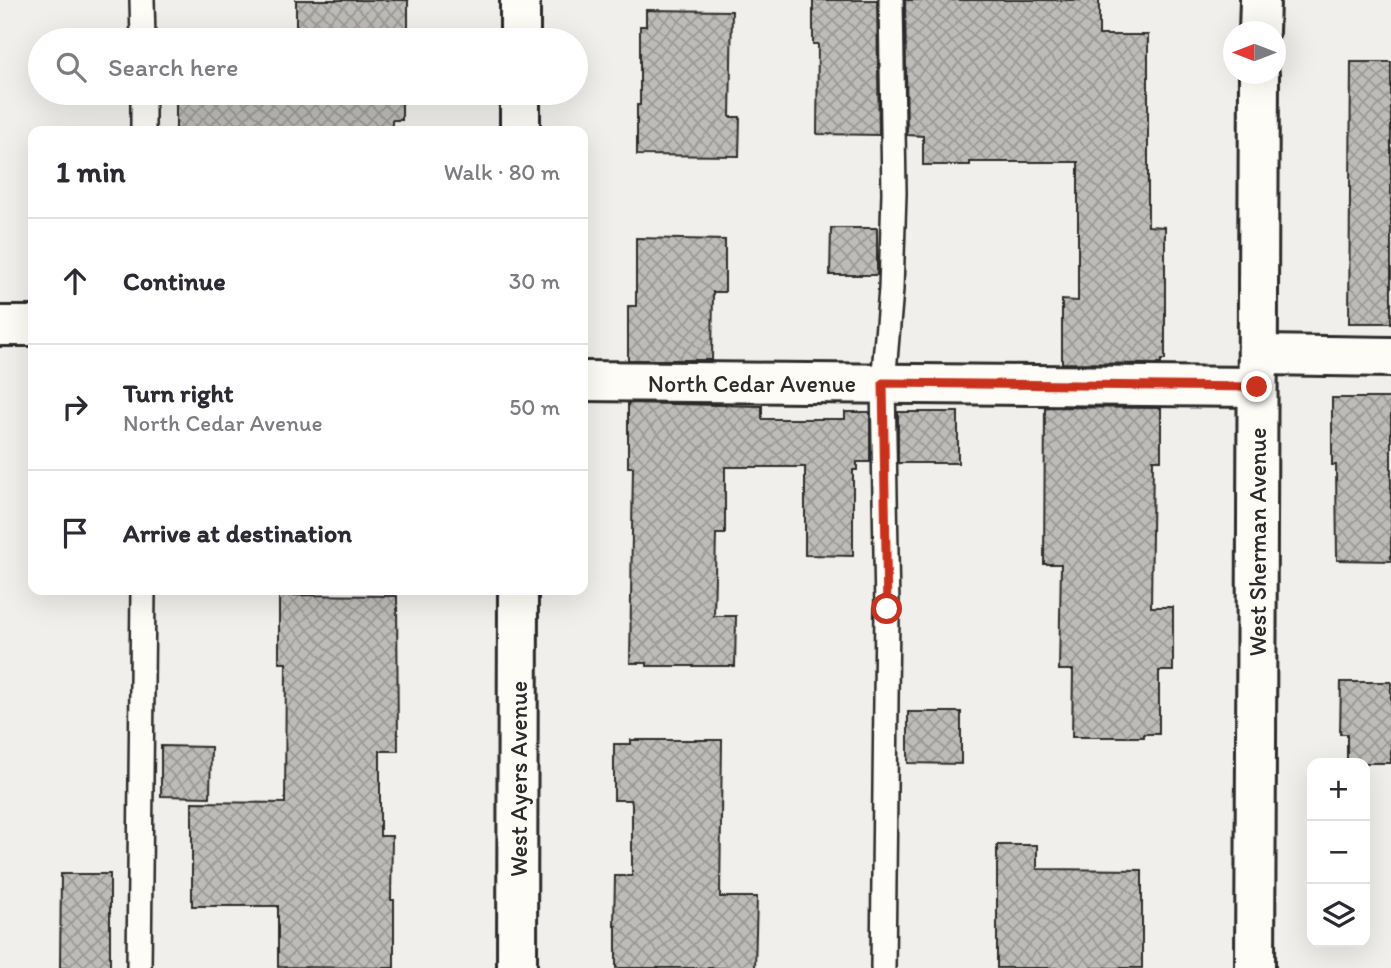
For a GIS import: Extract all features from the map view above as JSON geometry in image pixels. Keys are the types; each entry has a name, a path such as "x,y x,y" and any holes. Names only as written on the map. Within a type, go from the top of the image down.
{"street":[{"path":"520,0 520,28"},
{"path":"1259,21 1260,0"},
{"name":"West Sherman Avenue","path":"1255,968 1259,84"},
{"path":"520,105 520,126"},
{"path":"0,326 28,326"},
{"name":"North Cedar Avenue","path":"588,382 883,383 1258,371 1391,357"},
{"name":"West Ayers Avenue","path":"517,968 518,595"}],"lane":[{"path":"142,0 143,28"},
{"path":"883,968 887,609 883,383 891,289 894,193 891,0"},
{"path":"143,105 143,126"},
{"path":"139,968 143,595"}],"building":[{"path":"296,0 408,0 408,28 296,28"},
{"path":"813,0 877,0 879,135 817,134 818,44 813,44"},
{"path":"905,0 1099,0 1099,35 1148,35 1148,226 1165,227 1165,360 1161,360 1161,364 1062,363 1062,300 1078,301 1078,162 923,165 923,136 907,135"},
{"path":"646,10 732,11 730,117 740,117 739,156 637,155 640,26 646,26"},
{"path":"1351,62 1391,62 1391,323 1349,323"},
{"path":"176,105 402,105 402,120 392,120 392,126 176,126"},
{"path":"831,228 877,228 877,275 830,275"},
{"path":"636,238 725,240 725,292 713,292 712,360 628,360 628,306 636,306"},
{"path":"1332,398 1391,398 1391,561 1337,560"},
{"path":"628,403 762,406 762,419 845,419 845,412 870,412 870,462 857,462 857,470 853,470 853,556 805,555 805,467 725,467 725,534 716,534 714,616 736,616 735,666 647,666 647,663 630,663 633,467 628,467"},
{"path":"1045,407 1161,408 1161,460 1153,460 1151,607 1173,607 1173,671 1159,671 1159,734 1144,734 1144,737 1072,737 1073,670 1059,670 1061,564 1044,564"},
{"path":"898,412 958,412 958,463 898,463"},
{"path":"279,595 397,596 398,751 380,751 380,836 392,836 394,968 278,967 278,906 192,906 192,802 285,803 286,663 279,663"},
{"path":"1341,682 1391,682 1391,763 1370,763 1370,758 1347,758 1347,734 1340,734"},
{"path":"908,712 961,712 961,764 908,763"},
{"path":"631,740 722,740 720,897 757,897 755,968 616,968 615,876 632,876 632,804 631,800 614,800 614,744 631,744"},
{"path":"161,746 211,747 210,797 161,796"},
{"path":"997,845 1037,845 1037,869 1142,870 1142,968 997,968"},
{"path":"61,874 110,874 110,968 60,968"}],"route":[{"path":"887,609 883,383 1257,387"}]}
